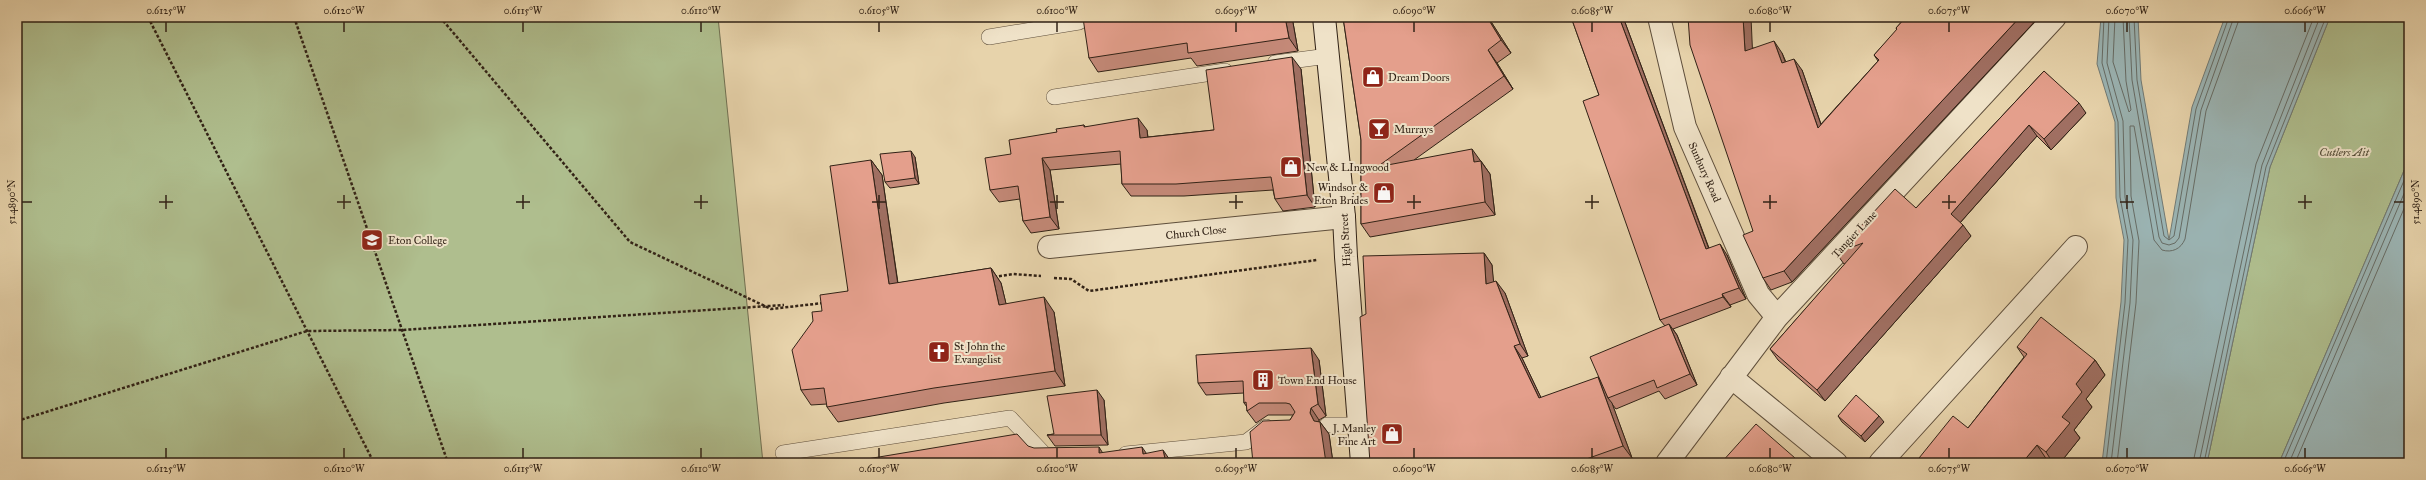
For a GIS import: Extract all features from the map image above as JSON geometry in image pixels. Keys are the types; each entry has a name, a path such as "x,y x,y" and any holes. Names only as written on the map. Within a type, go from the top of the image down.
{"street":[{"name":"High Street","path":"1324,17 1344,217 1362,463"},
{"name":"Sunbury Road","path":"1659,17 1685,127 1758,294 1777,316"},
{"name":"Tangier Lane","path":"1667,463 1777,316 2056,17"},
{"name":"Church Close","path":"1048,247 1344,217"},
{"path":"1880,463 2076,247"},
{"path":"1731,377 1836,463"}],"lane":[{"path":"989,37 1079,22 1086,17"},
{"path":"1257,66 1328,56"},
{"path":"1054,97 1242,68"},
{"path":"783,453 1010,418 1045,455 1068,454"},
{"path":"1115,454 1246,442 1268,424 1281,424"},
{"path":"1327,425 1359,425"}],"path":[{"path":"148,17 374,463"},
{"path":"294,17 448,463"},
{"path":"17,421 307,331 402,330 754,308 762,307 770,306 785,305 825,303 771,308 764,305 750,299 630,242 440,17"},
{"path":"990,277 1013,274 1071,279 1089,291 1346,257"}],"green space":[{"name":"Eton College","path":"17,17 718,17 763,463 17,463"},
{"name":"Cutlers Ait","path":"2330,17 2409,17 2409,159 2279,463 2207,463 2270,167"}],"water":[{"path":"2101,17 2138,17 2141,80 2169,240 2192,107 2225,17 2330,17 2270,167 2207,463 2102,463 2121,302 2124,240 2116,198 2115,122 2097,64"},
{"path":"2409,159 2409,463 2279,463"}],"building":[{"path":"1285,17 1289,38 1188,53 1187,43 1089,58 1083,18"},
{"path":"1343,17 1487,17 1501,40 1488,50 1504,76 1377,167 1472,149 1474,162 1481,161 1485,202 1361,224 1361,140"},
{"path":"1571,17 1619,17 1706,249 1720,244 1739,288 1722,294 1723,297 1660,320 1583,101 1599,95"},
{"path":"1688,17 1743,17 1745,51 1774,41 1782,63 1794,59 1818,128 1879,60 1874,55 1906,17 2020,17 1784,271 1763,278 1743,235 1753,231 1690,45"},
{"path":"1292,57 1307,195 1275,199 1271,177 1176,184 1122,184 1120,151 1042,158 1050,217 1023,221 1018,186 990,190 985,158 1011,154 1009,140 1057,132 1056,129 1084,125 1084,127 1138,118 1140,138 1214,130 1206,70"},
{"path":"2044,71 2079,103 2044,139 2029,125 1951,214 1963,225 1817,390 1770,349 1863,243 1836,253 1895,189 1916,208"},
{"path":"911,151 915,178 885,182 880,154"},
{"name":"St John the Evangelist","path":"871,160 889,284 991,268 999,305 1044,297 1055,371 934,388 827,407 824,388 801,390 792,350 813,321 812,312 822,311 820,295 848,291 830,166"},
{"path":"1484,253 1486,284 1496,281 1520,344 1514,346 1539,398 1598,377 1623,446 1575,463 1370,463 1360,317 1366,314 1363,256"},
{"path":"2041,317 2095,360 2076,384 2082,392 2062,417 2070,423 2046,452 2037,445 2022,463 1915,463 1953,416 1968,428 2027,354 2017,347"},
{"path":"1669,324 1690,374 1657,388 1654,380 1608,398 1590,357"},
{"path":"1311,348 1318,404 1311,408 1310,413 1314,421 1320,422 1326,463 1253,463 1250,432 1263,421 1290,420 1295,412 1290,404 1286,403 1259,403 1247,411 1246,402 1244,403 1243,381 1198,383 1196,355"},
{"path":"1097,390 1101,435 1047,435 1054,434 1047,396"},
{"path":"1856,395 1879,416 1861,436 1838,416"},
{"path":"1756,424 1795,458 1790,463 1721,463"},
{"path":"1017,434 1028,446 1034,448 1099,447 1099,453 1142,447 1143,454 1163,450 1166,463 856,463 855,461"}],"place":[{"name":"Dream Doors","path":"1373,77"},
{"name":"Murrays","path":"1379,129"},
{"name":"New & LIngwood","path":"1291,167"},
{"name":"Windsor & Eton Brides","path":"1384,193"},
{"name":"Eton College","path":"372,240"},
{"name":"St John the Evangelist","path":"939,352"},
{"name":"Town End House","path":"1263,380"},
{"name":"J. Manley Fine Art","path":"1392,434"}]}
